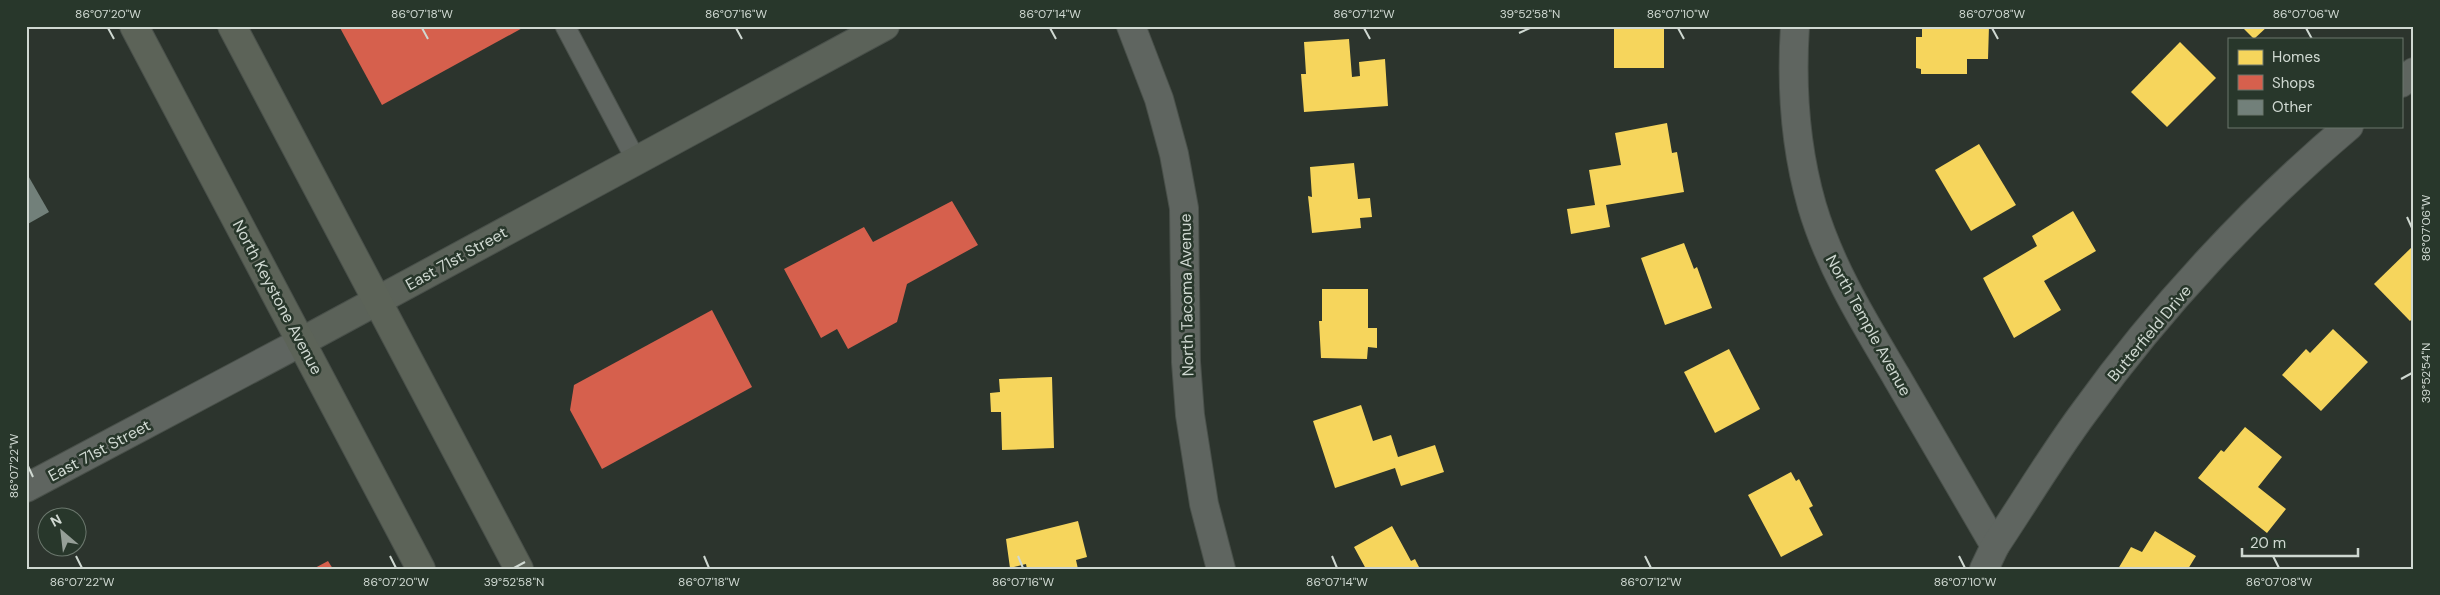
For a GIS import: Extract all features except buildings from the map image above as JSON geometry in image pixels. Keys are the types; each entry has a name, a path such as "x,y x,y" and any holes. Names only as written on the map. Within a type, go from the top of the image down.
{"main road":[{"name":"North Keystone Avenue","path":"134,26 421,569"},
{"path":"232,26 518,569"},
{"name":"East 71st Street","path":"301,342 884,26"}],"street":[{"name":"North Tacoma Avenue","path":"1131,26 1160,100 1174,154 1184,208 1186,362 1190,416 1204,504 1221,569"},
{"name":"North Temple Avenue","path":"1795,26 1792,76 1797,130 1801,160 1812,207 1823,238 1858,312 1990,558"},
{"path":"2402,82 2414,72"},
{"name":"Butterfield Drive","path":"1990,558 2085,411 2174,298 2299,168 2347,128"},
{"name":"East 71st Street","path":"26,488 301,342"}],"lane":[{"path":"565,26 636,160"}]}
